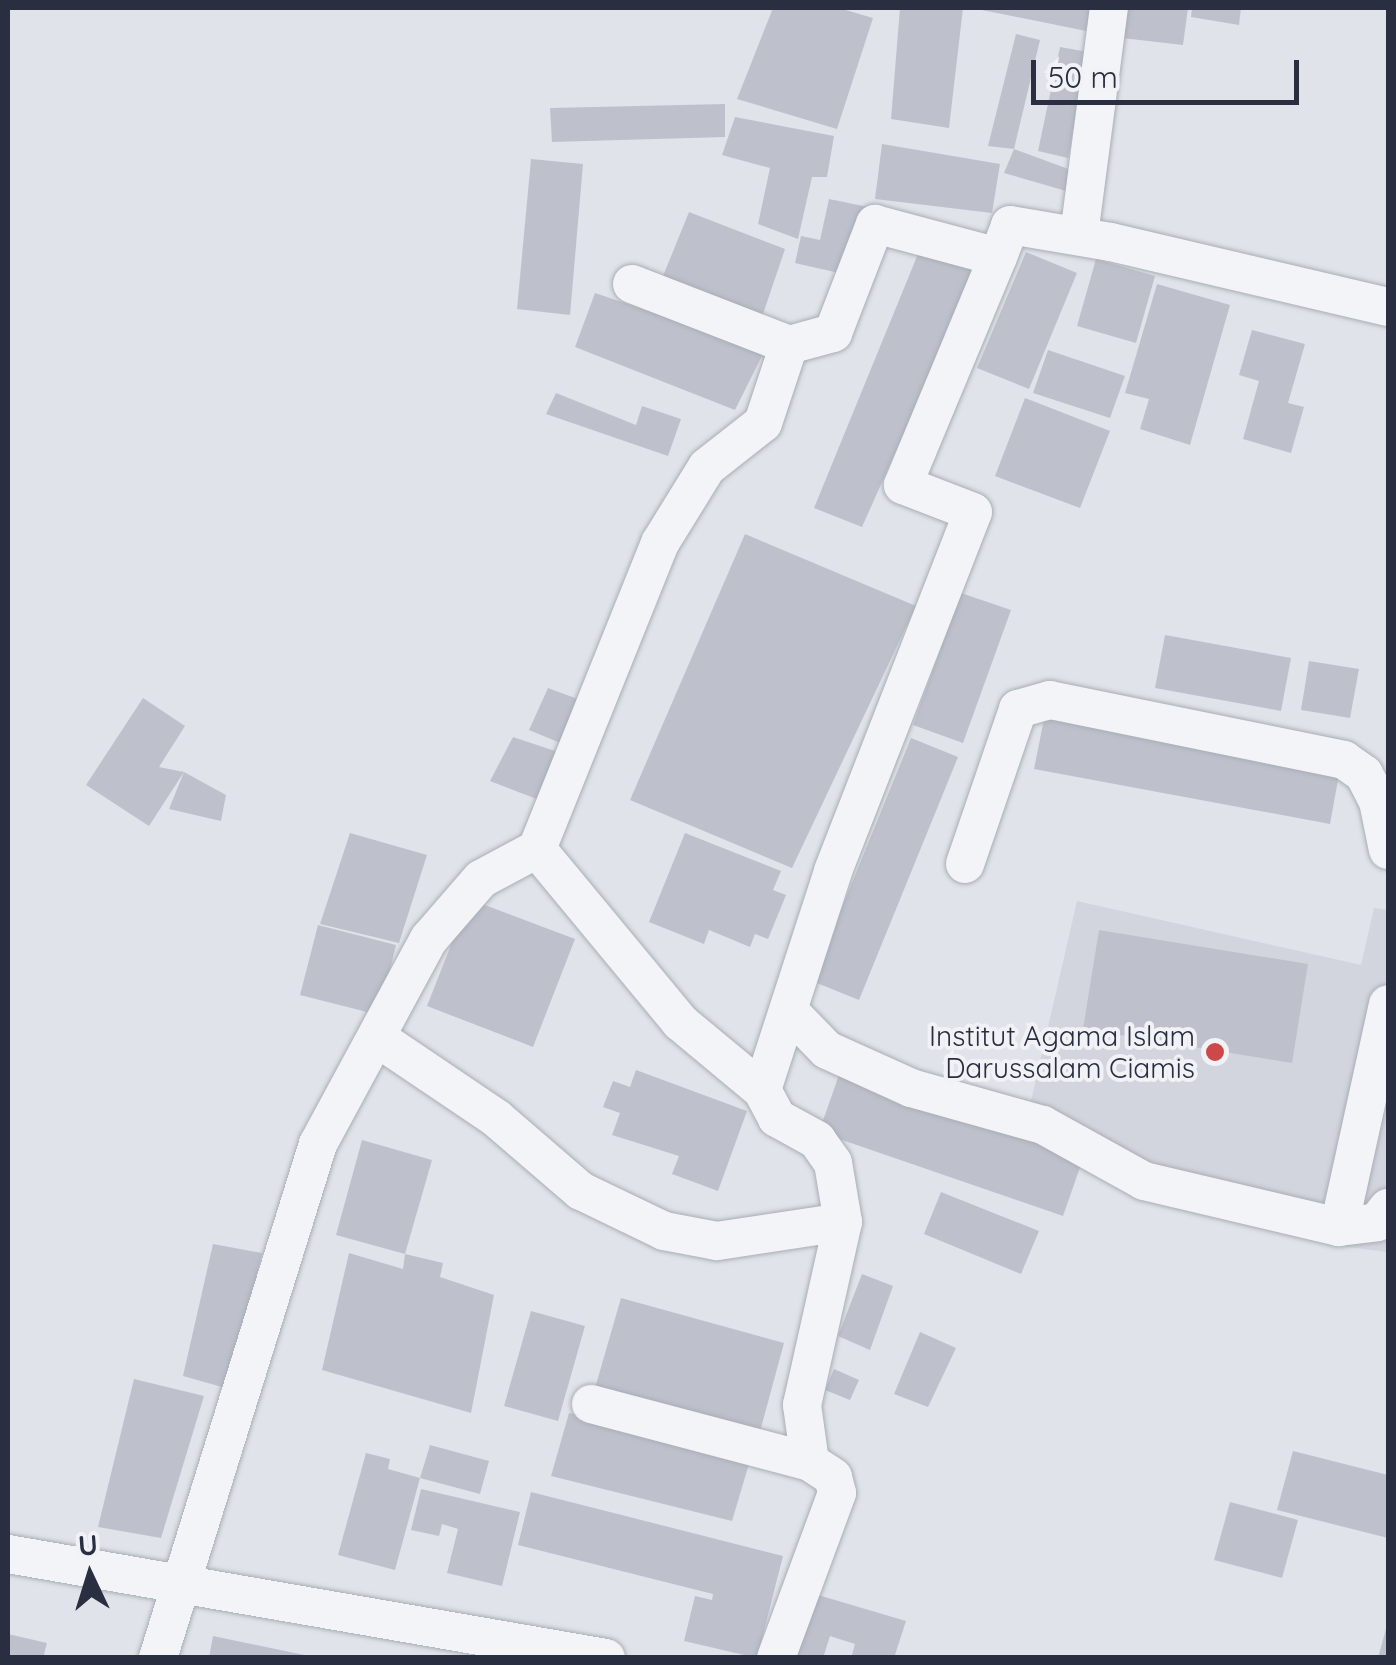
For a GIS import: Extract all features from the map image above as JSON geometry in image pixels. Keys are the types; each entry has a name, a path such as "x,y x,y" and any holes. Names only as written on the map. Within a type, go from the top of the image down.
{"street":[{"path":"1079,235 1110,8"},
{"path":"632,284 789,345 833,333 876,224 998,257"},
{"path":"762,1090 833,871 973,512 903,485 1010,225 1079,235 1388,307"},
{"path":"158,1658 185,1582 318,1144 379,1039 429,939 481,879 536,849 660,542 707,467 762,423 789,345"},
{"path":"964,864 1018,709 1050,700 1344,760 1364,774 1378,801 1388,850"},
{"path":"536,849 680,1022 762,1090 778,1118 818,1140 833,1162 832,1223 802,1406 810,1462"},
{"path":"1339,1227 1388,1004"},
{"path":"789,1011 827,1050 911,1088 1042,1125 1144,1180 1339,1227 1377,1222 1388,1208"},
{"path":"379,1039 496,1118 581,1191 633,1218 717,1241 832,1223"},
{"path":"591,1404 810,1462 833,1478 837,1492 776,1658"},
{"path":"8,1554 606,1658"}],"shaded area":[{"name":"Institut Agama Islam Darussalam Ciamis","path":"1077,901 1361,965 1374,908 1388,910 1388,1252 1331,1245 1159,1200 1022,1140"}],"building":[{"path":"773,8 839,8 873,18 837,129 737,99"},
{"path":"900,8 963,8 949,128 891,119"},
{"path":"972,8 1104,8 1101,34"},
{"path":"1125,8 1188,8 1183,45 1122,38"},
{"path":"1192,8 1241,8 1239,25 1191,17"},
{"path":"1016,34 1040,40 1014,149 988,146"},
{"path":"1060,47 1088,52 1068,158 1038,151"},
{"path":"725,104 725,137 552,142 550,108"},
{"path":"735,117 834,136 827,177 812,177 798,239 758,224 770,168 722,155"},
{"path":"882,144 1000,164 992,213 875,199"},
{"path":"1014,149 1082,174 1073,193 1004,173"},
{"path":"531,159 583,164 570,315 517,309"},
{"path":"829,199 868,207 852,276 795,263 801,236 820,240"},
{"path":"689,212 785,249 762,317 661,281"},
{"path":"920,249 978,267 862,527 814,508"},
{"path":"1026,252 1077,273 1029,389 977,368"},
{"path":"1096,259 1155,276 1136,343 1077,326"},
{"path":"1157,284 1230,305 1190,445 1140,429 1149,399 1125,393"},
{"path":"595,293 765,350 735,410 575,347"},
{"path":"1252,330 1305,344 1288,403 1304,407 1291,453 1243,439 1259,381 1239,375"},
{"path":"1048,350 1125,376 1110,418 1033,393"},
{"path":"556,393 636,425 642,406 681,419 668,456 546,414"},
{"path":"1025,398 1110,431 1080,508 995,476"},
{"path":"745,534 916,606 792,868 630,800"},
{"path":"961,593 1011,610 963,743 913,725"},
{"path":"1165,635 1291,658 1281,711 1155,688"},
{"path":"1309,661 1359,669 1350,718 1301,710"},
{"path":"548,688 583,701 565,745 529,730"},
{"path":"143,698 185,726 159,767 184,772 149,826 86,785"},
{"path":"1045,714 1340,769 1330,824 1034,769"},
{"path":"513,737 564,754 542,801 490,781"},
{"path":"911,738 958,757 859,1000 812,981"},
{"path":"184,772 226,795 221,821 169,809"},
{"path":"350,833 427,855 399,943 320,924"},
{"path":"685,833 781,871 773,890 786,895 768,939 755,934 750,947 709,930 704,944 649,922"},
{"path":"469,899 575,939 533,1047 427,1006"},
{"path":"318,925 396,945 379,1015 300,995"},
{"path":"1099,930 1308,964 1292,1063 1083,1029"},
{"path":"636,1070 747,1111 718,1191 672,1174 679,1156 612,1135 620,1113 603,1107 613,1081 630,1087"},
{"path":"840,1072 1084,1156 1063,1216 819,1132"},
{"path":"362,1140 432,1160 405,1254 336,1235"},
{"path":"941,1192 1039,1231 1021,1274 924,1234"},
{"path":"213,1244 262,1253 229,1389 183,1376"},
{"path":"349,1253 403,1269 405,1254 443,1263 440,1277 494,1295 471,1413 322,1370"},
{"path":"862,1274 893,1286 870,1350 838,1336"},
{"path":"621,1298 784,1343 758,1439 593,1395"},
{"path":"531,1311 585,1326 558,1421 504,1406"},
{"path":"920,1332 956,1348 928,1407 894,1394"},
{"path":"834,1369 859,1380 850,1400 825,1390"},
{"path":"134,1379 204,1396 161,1538 98,1527"},
{"path":"569,1413 751,1457 732,1521 551,1476"},
{"path":"430,1445 489,1461 480,1494 420,1478"},
{"path":"1293,1451 1388,1475 1388,1538 1277,1510"},
{"path":"366,1453 390,1459 388,1469 420,1478 395,1570 338,1555"},
{"path":"421,1489 520,1512 502,1586 447,1573 458,1529 442,1524 439,1536 411,1530"},
{"path":"531,1492 783,1556 757,1658 684,1641 695,1596 712,1600 713,1594 518,1545"},
{"path":"1230,1502 1298,1520 1282,1578 1214,1560"},
{"path":"808,1592 906,1621 894,1658 851,1658 855,1644 830,1636 823,1658 788,1658"},
{"path":"1387,1625 1388,1658 1378,1658"},
{"path":"8,1634 47,1643 43,1658 8,1658"},
{"path":"213,1636 309,1656 309,1658 209,1658"}],"place":[{"name":"Institut Agama Islam Darussalam Ciamis","path":"1215,1052"}]}
